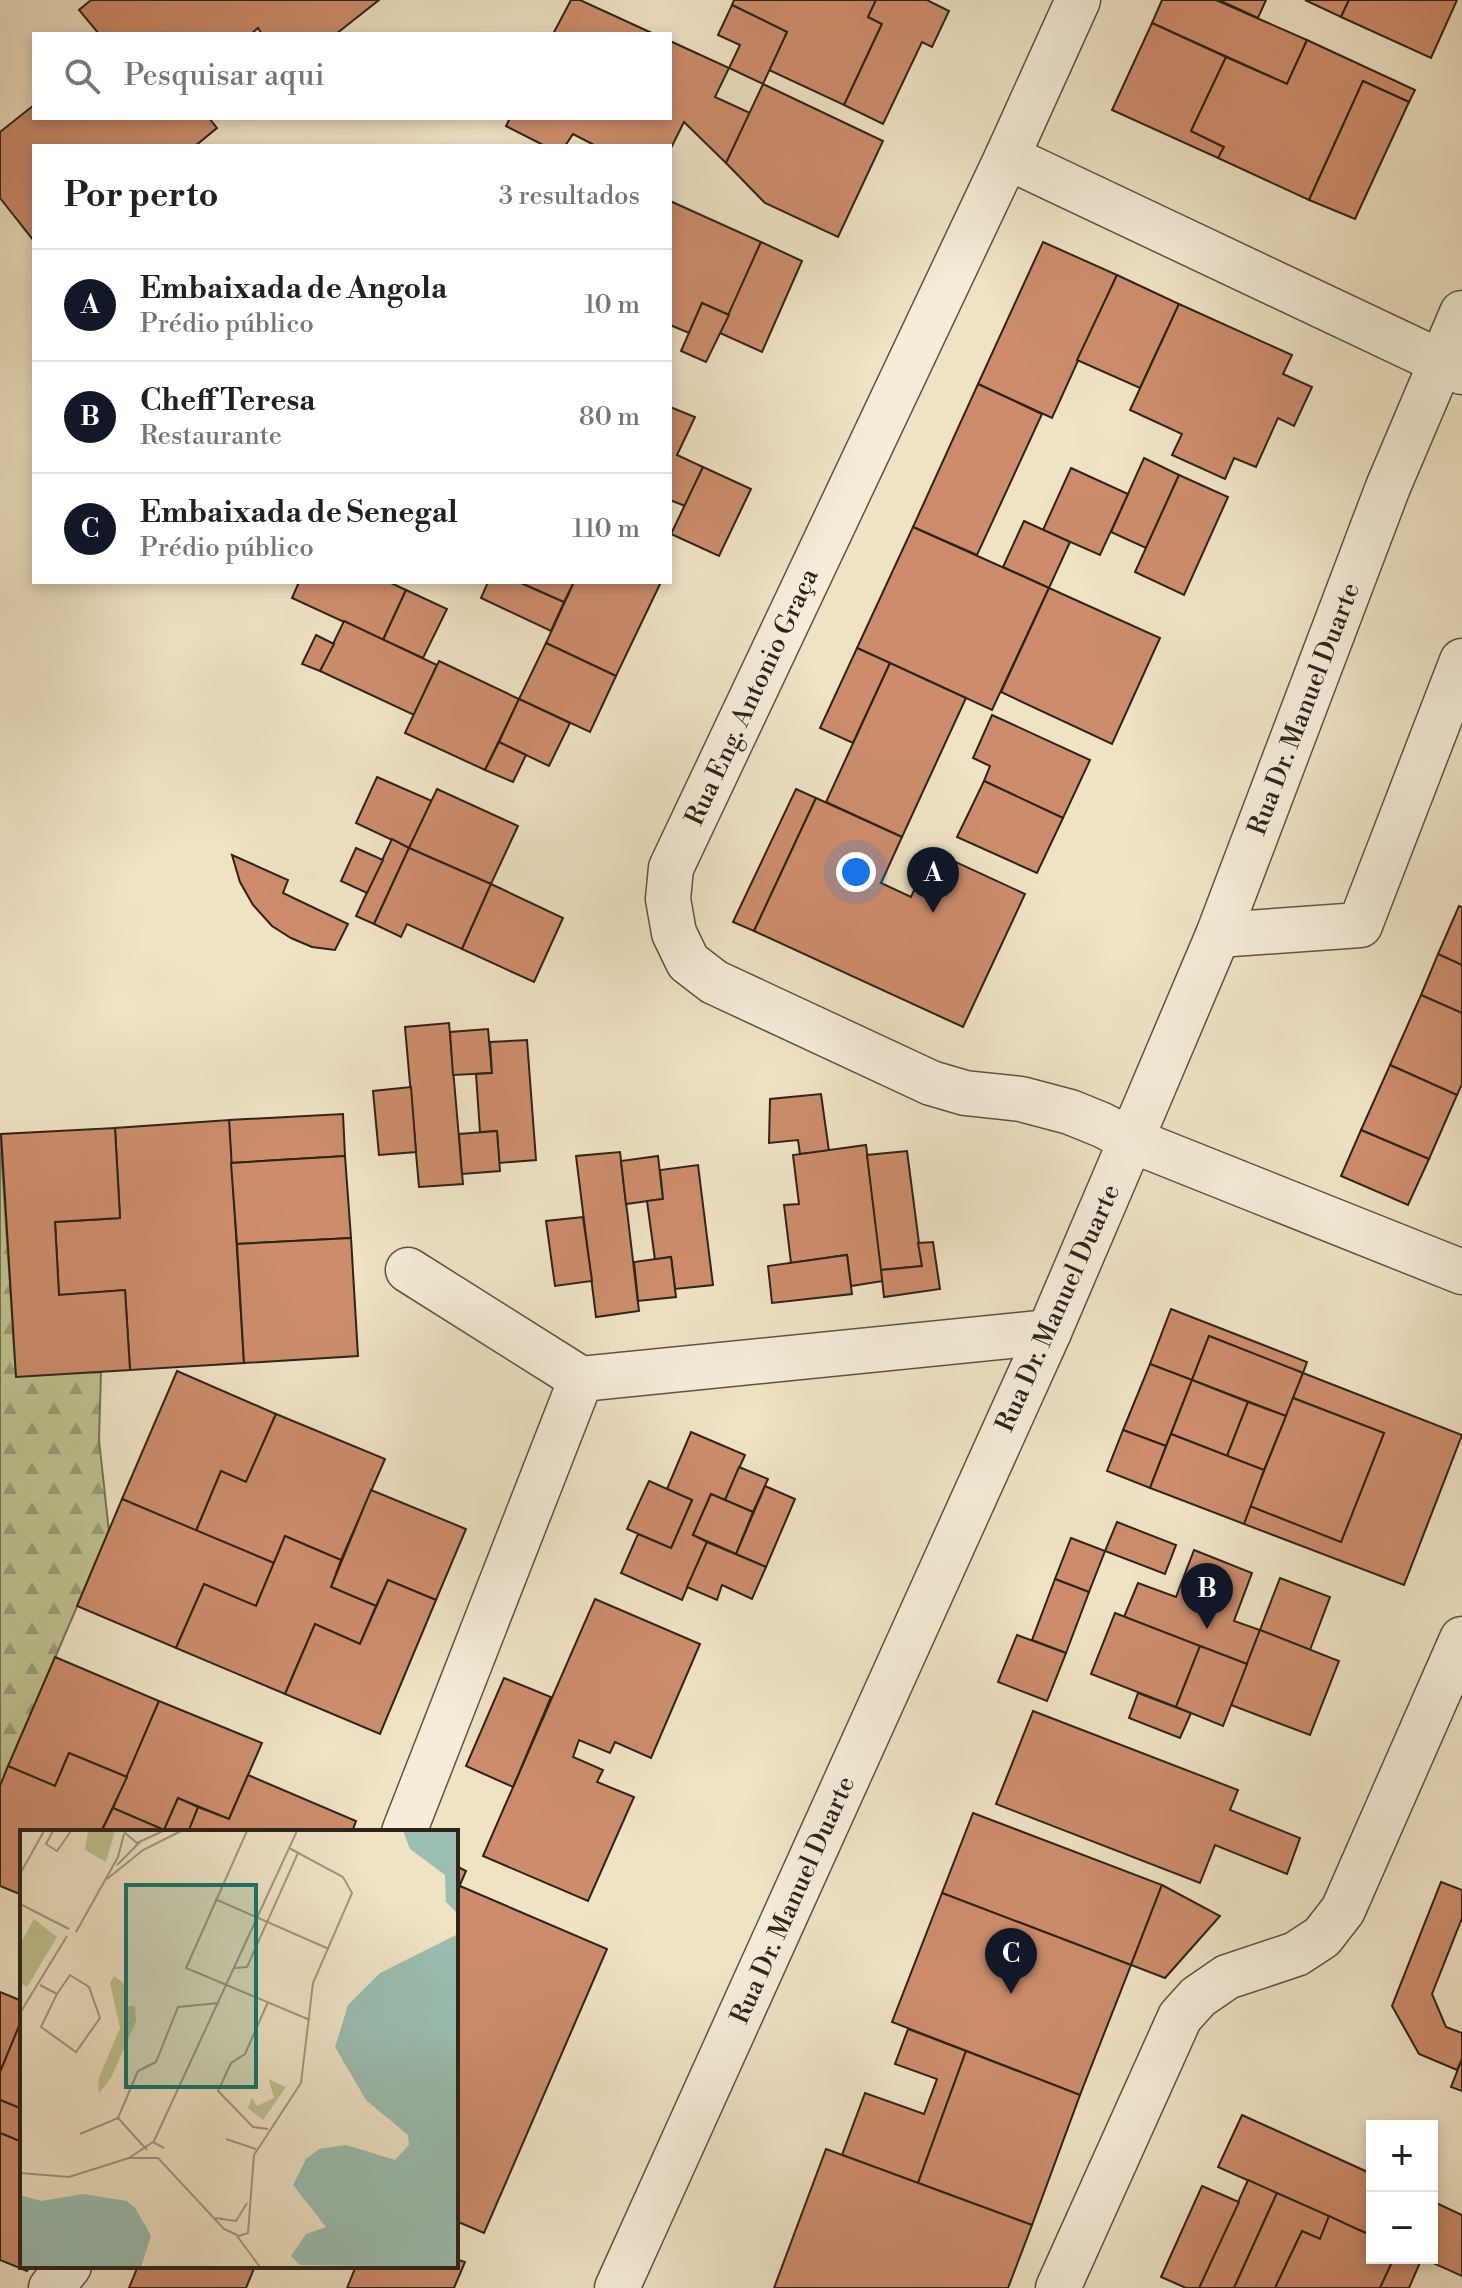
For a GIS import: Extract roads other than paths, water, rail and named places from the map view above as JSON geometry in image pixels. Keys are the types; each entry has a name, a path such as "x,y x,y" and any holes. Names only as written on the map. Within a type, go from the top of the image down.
{"street":[{"name":"Rua Eng. Antonio Graça","path":"1078,0 671,868 668,899 674,933 688,962 714,982 931,1083 965,1093 1021,1099 1070,1112 1131,1140 1462,1272"},
{"path":"1007,157 1451,367"},
{"name":"Rua Dr. Manuel Duarte","path":"617,2288 1049,1332 1218,935 1388,487 1451,367 1462,313"},
{"path":"1218,935 1360,925 1462,661"},
{"path":"408,1270 581,1379 1049,1332"},
{"path":"405,1830 581,1379"},
{"path":"1058,2288 1180,2017 1198,1997 1227,1977 1296,1954 1322,1937 1343,1910 1462,1639"},
{"path":"51,2288 67,2268"}],"place":[{"name":"Embaixada de Angola","path":"933,913"},
{"name":"Cheff Teresa","path":"1207,1629"},
{"name":"Embaixada de Senegal","path":"1011,1994"}]}
